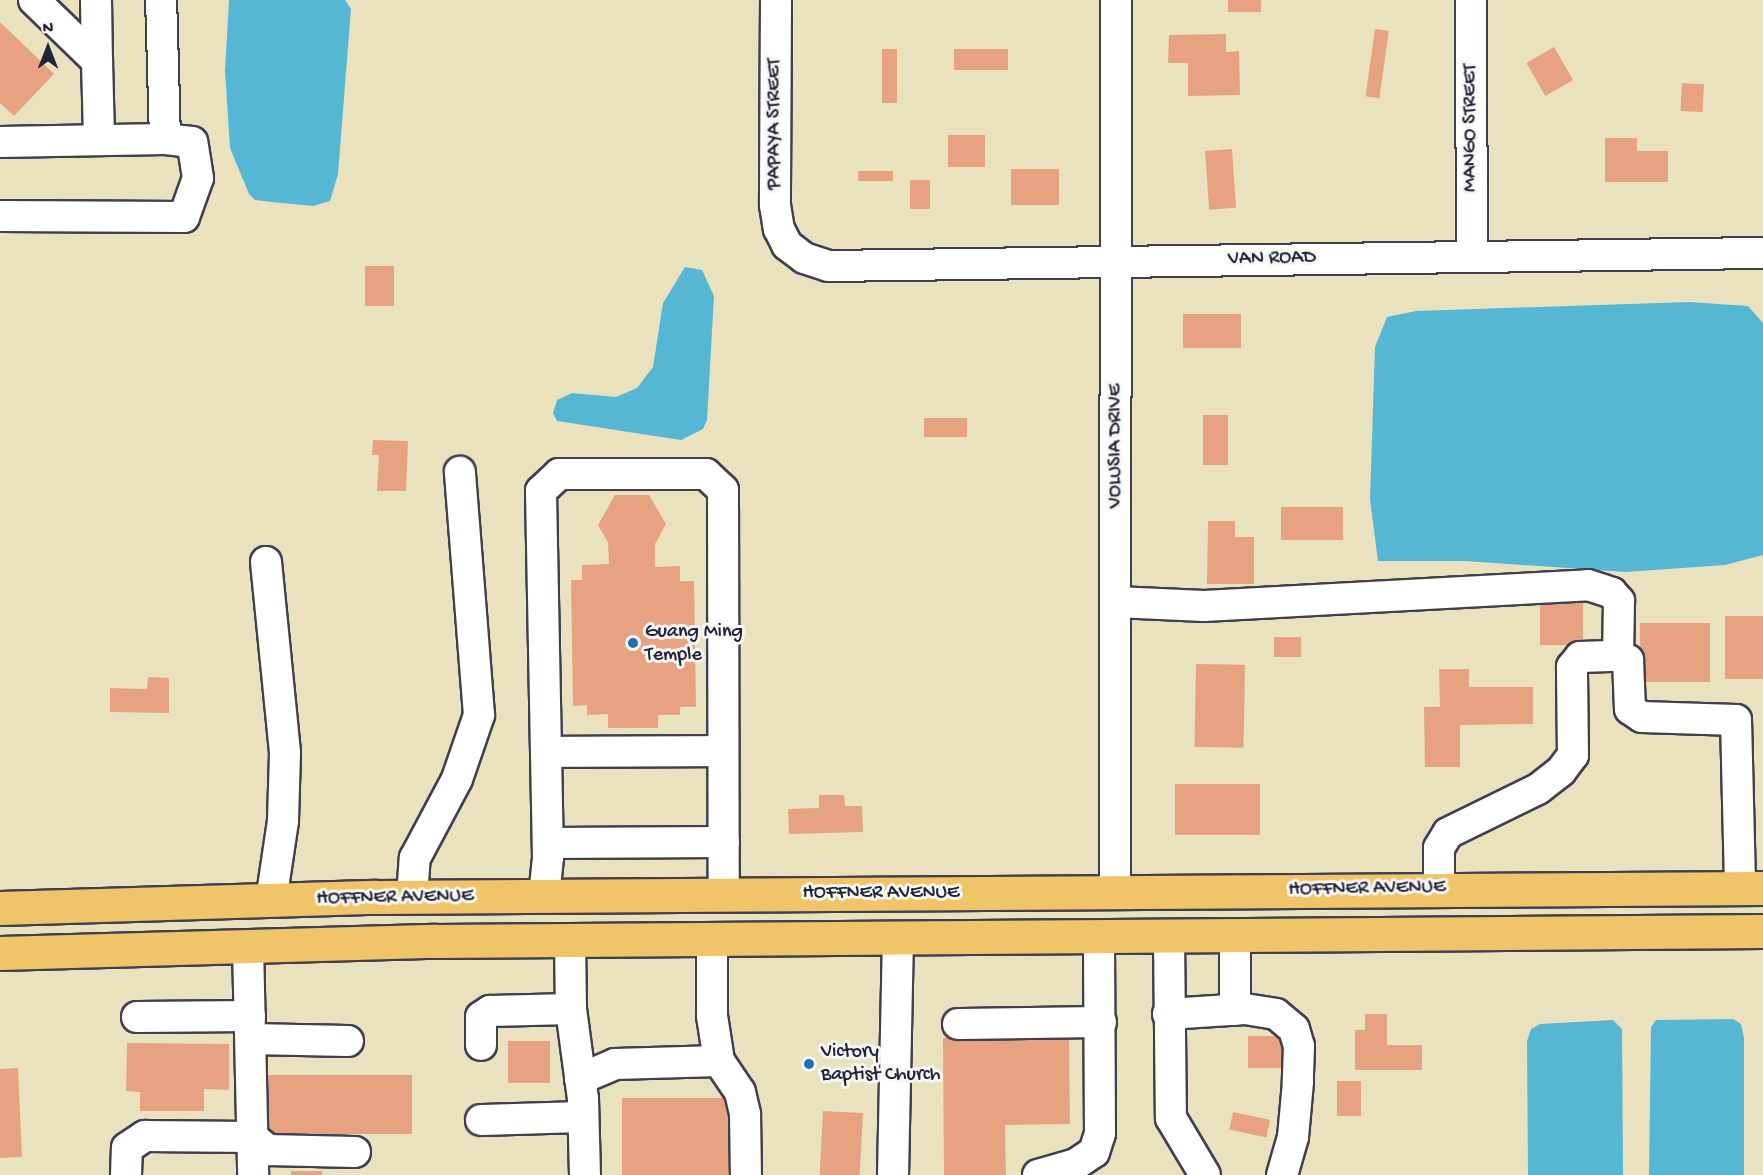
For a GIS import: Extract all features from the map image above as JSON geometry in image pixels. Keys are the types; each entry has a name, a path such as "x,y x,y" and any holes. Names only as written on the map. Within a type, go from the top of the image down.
{"main road":[{"name":"HOFFNER AVENUE","path":"0,908 412,897 1439,888 1751,888"},
{"path":"1169,936 1178,919 1197,913 1402,909 1439,888"},
{"path":"898,939 931,920 1091,918 1102,911 1115,891"},
{"path":"570,940 601,923 674,921 724,894"},
{"path":"248,946 274,923 295,916 397,909 412,897"},
{"path":"0,953 570,940 1763,931"}],"street":[{"path":"34,0 97,61"},
{"path":"96,0 99,140"},
{"path":"161,0 165,139"},
{"name":"PAPAYA STREET","path":"776,0 775,205 778,229 787,245"},
{"name":"VOLUSIA DRIVE","path":"1115,891 1116,0"},
{"name":"MANGO STREET","path":"1471,0 1472,256"},
{"path":"0,142 165,139 192,141 198,178 184,217 0,216"},
{"name":"VAN ROAD","path":"787,245 804,258 828,266 1763,253"},
{"path":"412,897 415,858 457,779 479,715 460,472"},
{"path":"544,896 548,843 541,491 559,474 706,474 723,490 724,894"},
{"path":"266,562 285,753 283,821 271,901"},
{"path":"1116,602 1204,606 1588,585 1612,592 1619,601 1618,656"},
{"path":"1439,888 1439,848 1448,833 1462,823 1538,789 1561,771 1573,755 1572,667 1580,657 1618,656 1628,660 1630,708 1642,717 1750,720 1751,888"},
{"path":"546,752 723,751"},
{"path":"548,843 724,842"},
{"path":"1169,936 1168,1014 1171,1118 1205,1175"},
{"path":"1235,936 1235,1010"},
{"path":"1038,1175 1076,1164 1094,1152 1100,1134 1099,937"},
{"path":"712,939 712,1016 719,1061 740,1092 745,1114 746,1175"},
{"path":"893,1175 898,939"},
{"path":"570,940 571,1009 584,1117 585,1175"},
{"path":"248,946 253,1175"},
{"path":"481,1045 481,1017 490,1011 571,1009"},
{"path":"1168,1014 1235,1010 1276,1014 1286,1020 1299,1046 1293,1137 1282,1175"},
{"path":"136,1017 250,1028 348,1041"},
{"path":"958,1024 1101,1022"},
{"path":"580,1079 615,1064 719,1061"},
{"path":"481,1120 584,1117"},
{"path":"126,1175 127,1148 145,1136 252,1137 268,1150 355,1152"}],"water":[{"path":"229,0 345,0 351,9 338,174 330,201 313,206 255,200 249,194 230,148 225,71"},
{"path":"685,267 702,270 714,296 707,420 703,429 681,440 557,421 553,413 557,400 572,393 616,397 637,388 653,367 663,303"},
{"path":"1689,302 1748,306 1763,323 1763,555 1725,565 1626,572 1465,561 1378,561 1370,499 1375,347 1387,317 1416,311"},
{"path":"1733,1019 1741,1024 1744,1038 1744,1175 1649,1175 1651,1027 1656,1020"},
{"path":"1613,1020 1622,1029 1623,1175 1528,1175 1527,1041 1531,1029 1540,1024"}],"building":[{"path":"1228,0 1261,0 1261,12 1228,12"},
{"path":"0,22 54,74 14,116 0,103"},
{"path":"1375,29 1389,31 1379,98 1366,96"},
{"path":"1226,34 1226,52 1239,51 1240,95 1188,96 1188,63 1168,63 1169,35"},
{"path":"1554,47 1573,80 1545,96 1526,63"},
{"path":"882,49 897,49 897,103 882,103"},
{"path":"954,49 1008,49 1008,70 954,70"},
{"path":"1682,83 1704,84 1703,112 1681,111"},
{"path":"948,135 985,135 985,167 948,167"},
{"path":"1605,138 1637,138 1637,151 1668,151 1668,182 1605,182"},
{"path":"1232,149 1236,208 1209,210 1205,151"},
{"path":"1011,169 1059,169 1059,205 1011,205"},
{"path":"858,171 893,171 893,181 858,181"},
{"path":"910,180 930,180 930,209 910,209"},
{"path":"365,266 394,266 394,306 365,306"},
{"path":"1183,314 1241,314 1241,348 1183,348"},
{"path":"1203,415 1228,415 1228,465 1203,465"},
{"path":"924,418 967,418 967,437 924,437"},
{"path":"373,440 408,441 406,491 377,491 379,455 372,455"},
{"name":"Guang Ming Temple","path":"615,495 649,495 666,524 655,544 655,567 680,566 680,581 694,581 696,707 680,707 680,715 658,715 658,728 608,728 608,714 587,715 587,705 573,706 571,580 582,580 582,565 609,564 608,542 598,525"},
{"path":"1281,507 1343,507 1343,540 1281,540"},
{"path":"1208,521 1235,521 1235,537 1254,537 1254,584 1207,584"},
{"path":"1540,591 1583,591 1583,645 1540,645"},
{"path":"1725,616 1763,616 1763,679 1725,679"},
{"path":"1640,623 1710,623 1710,682 1640,682"},
{"path":"1274,637 1301,637 1301,657 1274,657"},
{"path":"1196,664 1245,665 1244,748 1195,747"},
{"path":"1439,669 1469,669 1469,687 1533,687 1533,724 1460,725 1460,767 1425,767 1424,707 1440,707"},
{"path":"148,677 169,678 169,713 110,712 110,688 147,689"},
{"path":"1175,784 1260,784 1260,835 1175,835"},
{"path":"819,795 844,795 845,806 862,806 863,832 789,834 788,809 819,808"},
{"path":"1365,1014 1387,1014 1387,1045 1422,1045 1422,1070 1355,1070 1355,1030 1365,1030"},
{"path":"1248,1036 1287,1036 1287,1068 1248,1068"},
{"path":"943,1038 1069,1038 1070,1124 1005,1125 1006,1175 944,1175"},
{"path":"508,1041 550,1041 550,1083 508,1083"},
{"path":"127,1043 229,1044 229,1090 204,1089 204,1111 140,1111 140,1092 126,1091"},
{"path":"18,1068 22,1157 0,1158 0,1069"},
{"path":"266,1075 412,1075 412,1134 266,1134"},
{"path":"1337,1081 1361,1081 1361,1116 1337,1116"},
{"path":"622,1098 735,1098 735,1175 622,1175"},
{"path":"823,1111 863,1113 860,1175 820,1175"},
{"path":"1233,1112 1270,1120 1266,1138 1229,1130"},
{"path":"291,1171 322,1171 322,1175 291,1175"}],"place":[{"name":"Guang Ming Temple","path":"633,643"},
{"name":"Victory Baptist Church","path":"809,1064"}]}
